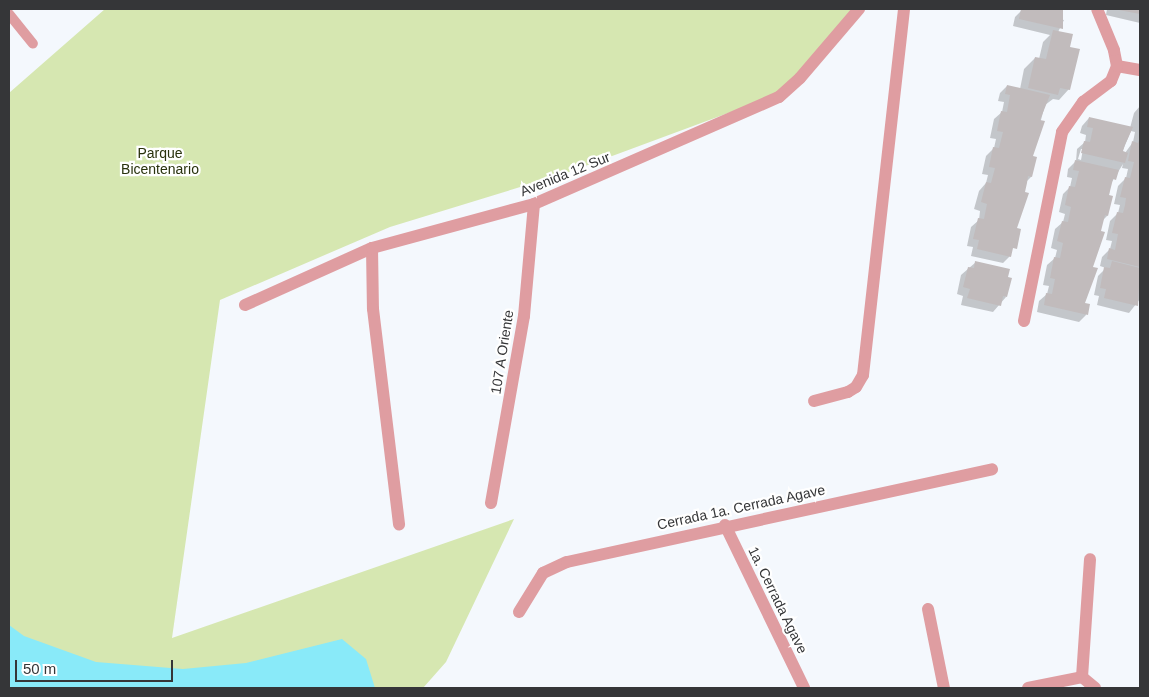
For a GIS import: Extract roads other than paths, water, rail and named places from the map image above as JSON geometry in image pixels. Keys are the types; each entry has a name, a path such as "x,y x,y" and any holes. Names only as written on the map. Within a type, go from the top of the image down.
{"street":[{"name":"Avenida 12 Sur","path":"245,305 372,248 534,204 779,97 800,78 859,9"},
{"path":"814,401 848,392 856,387 863,375 904,9"},
{"path":"1024,321 1062,132 1083,102 1111,81 1117,66 1114,50 1097,9"},
{"path":"1117,66 1140,70"},
{"name":"107 A Oriente","path":"491,503 524,316 534,204"},
{"path":"372,248 373,309 399,524"},
{"name":"Cerrada 1a. Cerrada Agave","path":"519,612 543,572 567,562 725,525 992,469"},
{"name":"1a. Cerrada Agave","path":"725,525 804,688"},
{"path":"1082,677 1090,559"},
{"path":"928,609 944,688"},
{"path":"1028,688 1082,677"},
{"path":"1082,677 1095,688"}],"lane":[{"path":"9,14 33,44"}],"water":[{"path":"9,625 24,636 96,662 183,669 246,663 342,639 366,659 375,688 9,688"}],"park label":[{"name":"Parque Bicentenario","path":"160,162"}]}
